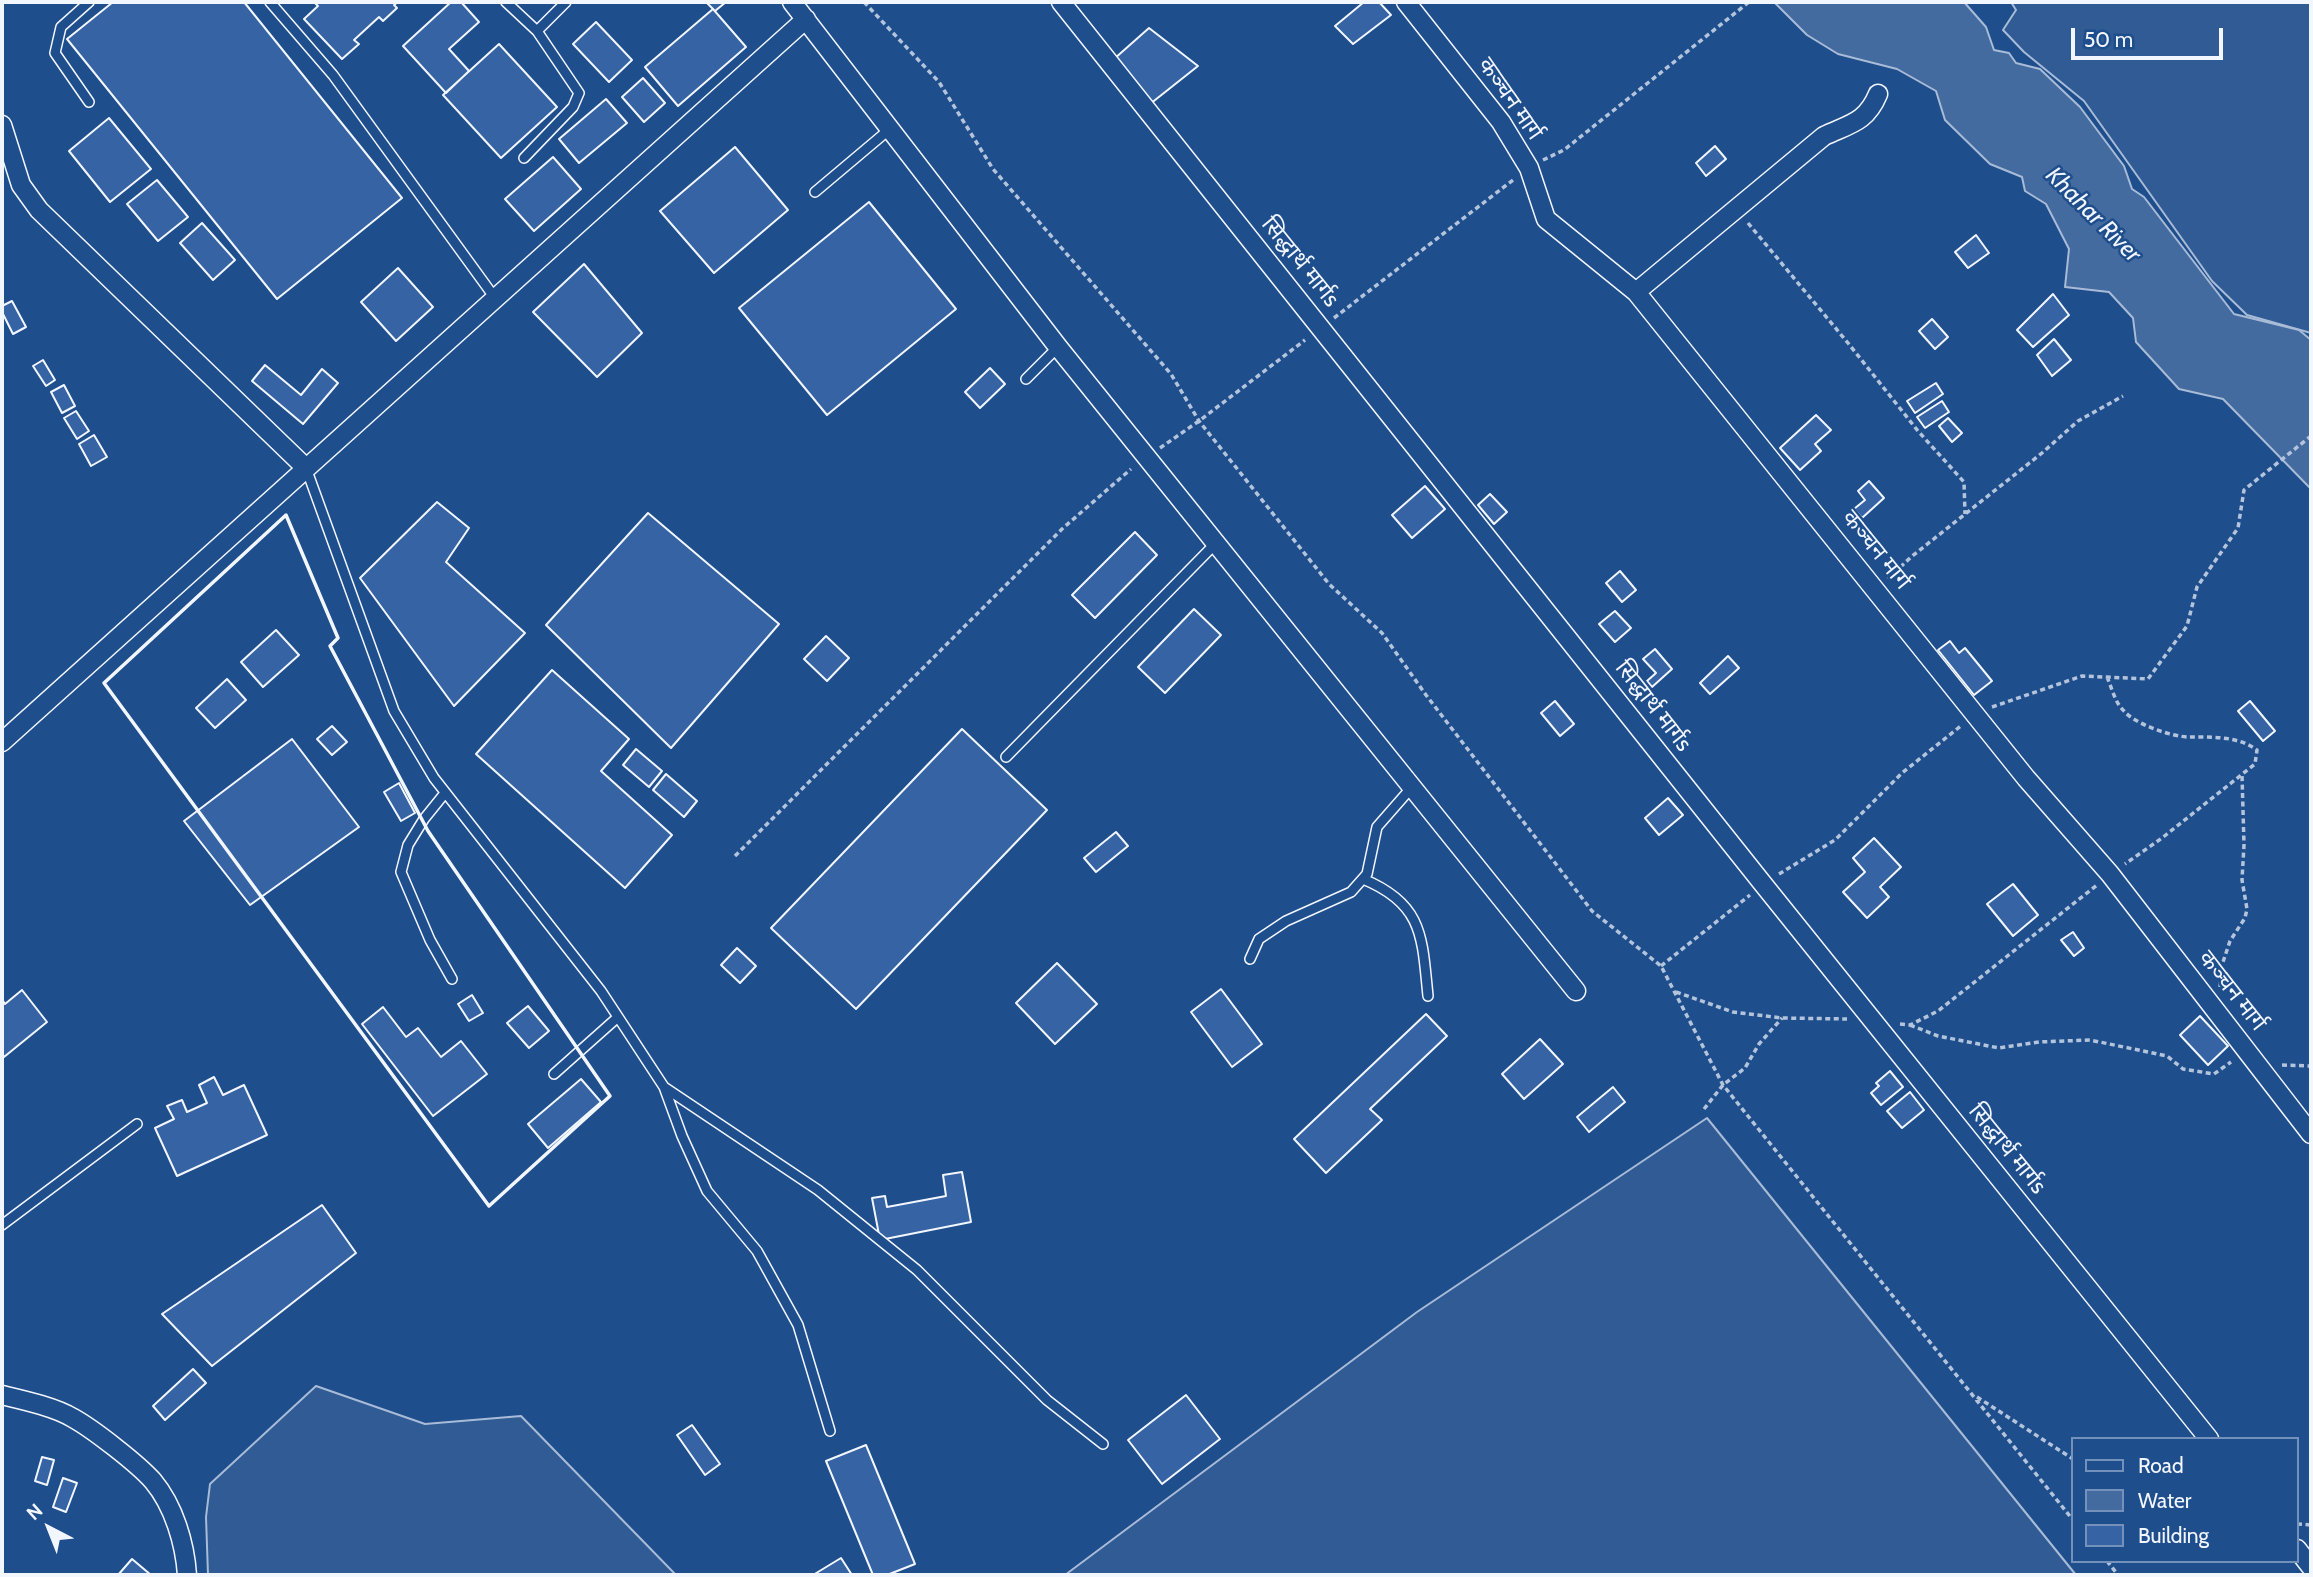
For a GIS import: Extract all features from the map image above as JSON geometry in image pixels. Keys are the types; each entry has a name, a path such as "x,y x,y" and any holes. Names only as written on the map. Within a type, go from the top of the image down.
{"street":[{"path":"792,2 1058,348 1576,991"},
{"name":"सिद्धार्थ मार्गs","path":"1061,2 2207,1437"},
{"name":"कञ्चन मार्ग","path":"1406,2 1502,122 1528,168 1546,219 1636,292 2026,778 2110,874 2311,1134"},
{"path":"2,742 806,19"},
{"path":"1636,292 1824,136 1853,125 1873,107 1878,94"},
{"path":"2,125 21,186 39,210 306,468"},
{"path":"2,1395 72,1417 153,1481 174,1517 186,1559 187,1575"},
{"path":"2299,1552 2311,1567"}],"lane":[{"path":"89,2 61,27 55,53 89,102"},
{"path":"270,2 333,75 495,299"},
{"path":"506,2 537,31 579,93 573,107 524,158"},
{"path":"537,31 566,2"},
{"path":"816,192 891,128"},
{"path":"1026,379 1058,348"},
{"path":"306,468 394,710 434,779 601,991 664,1087 707,1192 757,1251 797,1325 830,1431"},
{"path":"1006,757 1216,543"},
{"path":"1250,959 1259,939 1286,920 1351,892 1367,874 1377,827 1412,788"},
{"path":"445,793 408,845 401,872 430,940 452,979"},
{"path":"1363,879 1386,891 1417,921 1423,945 1428,996"},
{"path":"554,1074 618,1017"},
{"path":"664,1087 818,1190 917,1269 1047,1400 1103,1444"},
{"path":"2,1225 137,1124"}],"path":[{"path":"864,2 939,82 993,169 1171,374 1199,421 1329,584 1382,633 1426,695 1592,911 1661,966 1723,1085 2072,1519"},
{"path":"735,856 1062,528 1146,457 1199,421 1528,168 1564,150 1749,2"},
{"path":"1736,209 1918,432 1964,482 1965,514"},
{"path":"1877,590 1911,556 2078,421 2123,396"},
{"path":"2281,459 2311,436"},
{"path":"1910,1025 1938,1011 2110,874 2162,838 2255,764 2258,750 2239,740 2162,733 2124,713 2107,677"},
{"path":"2218,1013 2222,965 2230,941 2245,918 2247,909 2242,880 2242,775"},
{"path":"1674,991 1733,1012 1782,1018 1857,1019 1910,1025 1938,1036 1999,1048 2039,1042 2090,1040 2167,1056 2183,1069 2214,1074 2248,1052"},
{"path":"1704,1109 1723,1085 1745,1068 1759,1044 1782,1018"},
{"path":"1972,1394 2072,1457"}],"shaded area":[{"path":"2011,2 2311,2 2311,333 2247,315 2212,281 2084,101 2024,52 2003,30 2016,10"},
{"path":"1707,1118 2076,1575 1065,1575 1417,1312"},
{"path":"316,1386 425,1424 521,1416 676,1575 208,1575 206,1517 210,1484"}],"water":[{"name":"Khahar River","path":"1774,2 1964,2 1986,27 1994,50 2009,53 2016,63 2040,69 2080,107 2124,166 2132,189 2144,197 2234,314 2299,330 2311,340 2311,489 2223,399 2179,389 2136,342 2133,318 2109,292 2065,287 2069,249 2046,204 2025,191 2022,177 1990,164 1945,120 1936,91 1897,69 1838,54 1807,35"}],"building":[{"path":"113,2 244,2 402,198 277,299 67,39"},
{"path":"314,2 398,2 394,5 397,8 383,21 379,17 354,40 359,44 342,59 304,19 318,6"},
{"path":"451,2 461,2 479,22 449,49 469,71 446,93 403,46"},
{"path":"706,2 726,2 715,11"},
{"path":"1364,2 1379,2 1391,15 1353,44 1335,26"},
{"path":"713,9 746,47 678,106 645,67"},
{"path":"596,22 632,60 609,82 573,44"},
{"path":"1149,28 1198,66 1145,108 1114,59"},
{"path":"499,44 557,107 501,158 443,95"},
{"path":"643,78 665,103 644,122 622,97"},
{"path":"606,99 627,123 579,163 559,139"},
{"path":"109,118 151,169 110,202 69,151"},
{"path":"1715,146 1726,159 1706,176 1696,163"},
{"path":"735,147 788,210 714,273 660,211"},
{"path":"553,157 581,189 534,231 505,199"},
{"path":"157,180 188,217 158,241 127,204"},
{"path":"869,202 956,309 827,415 739,308"},
{"path":"202,223 235,260 213,280 180,243"},
{"path":"1976,235 1989,253 1968,268 1955,252"},
{"path":"584,264 642,333 597,377 533,312"},
{"path":"398,268 433,307 396,341 361,302"},
{"path":"2053,294 2069,315 2033,347 2017,330"},
{"path":"12,301 26,327 13,334 2,312 2,306"},
{"path":"1932,319 1948,337 1935,349 1919,331"},
{"path":"2054,339 2071,360 2052,376 2037,355"},
{"path":"43,360 55,380 46,386 33,366"},
{"path":"265,365 301,395 322,369 338,383 303,424 252,381"},
{"path":"990,368 1005,384 980,408 965,392"},
{"path":"1936,383 1943,394 1915,413 1907,401"},
{"path":"64,385 75,406 62,413 51,392"},
{"path":"1942,401 1949,412 1925,428 1917,417"},
{"path":"76,411 89,431 77,439 64,418"},
{"path":"1816,415 1831,430 1815,444 1821,451 1800,470 1780,448"},
{"path":"1948,418 1962,433 1952,442 1939,426"},
{"path":"94,435 107,457 91,466 79,444"},
{"path":"1869,481 1884,498 1862,518 1854,509 1865,500 1858,491"},
{"path":"1425,486 1445,509 1412,538 1392,515"},
{"path":"1490,494 1507,512 1494,524 1478,505"},
{"path":"437,502 469,528 446,562 525,633 454,706 360,578"},
{"path":"648,513 779,624 671,748 546,625"},
{"path":"1135,532 1157,555 1095,618 1072,595"},
{"path":"1620,571 1636,590 1622,602 1606,583"},
{"path":"1194,609 1221,635 1165,693 1138,667"},
{"path":"1615,611 1631,628 1615,642 1599,624"},
{"path":"276,630 299,655 263,687 241,662"},
{"path":"826,636 849,658 827,681 804,659"},
{"path":"1950,641 1959,653 1965,648 1992,681 1974,695 1938,650"},
{"path":"1655,649 1672,669 1652,687 1647,681 1656,673 1643,659"},
{"path":"1728,656 1739,668 1710,694 1700,683"},
{"path":"552,670 629,739 601,771 672,835 625,888 476,754"},
{"path":"227,679 246,700 215,728 196,708"},
{"path":"1555,701 1574,724 1560,736 1541,713"},
{"path":"2250,701 2275,731 2263,741 2238,711"},
{"path":"332,726 347,742 332,755 317,739"},
{"path":"962,729 1047,810 856,1009 771,928"},
{"path":"292,739 359,827 250,905 184,821"},
{"path":"636,749 662,771 649,787 623,765"},
{"path":"666,774 697,801 684,817 653,790"},
{"path":"399,783 415,813 401,821 384,792"},
{"path":"1668,798 1683,815 1659,835 1645,818"},
{"path":"1116,832 1128,846 1096,872 1084,858"},
{"path":"1874,838 1901,867 1880,887 1889,897 1867,918 1843,892 1865,872 1853,858"},
{"path":"2013,884 2038,915 2013,936 1987,904"},
{"path":"2073,932 2084,948 2074,956 2061,940"},
{"path":"737,948 756,966 740,983 721,965"},
{"path":"1057,963 1097,1004 1055,1044 1016,1003"},
{"path":"1221,989 1262,1044 1232,1067 1191,1012"},
{"path":"22,990 47,1022 4,1057 2,999 5,1004"},
{"path":"472,995 483,1013 469,1021 458,1004"},
{"path":"528,1006 549,1031 529,1048 507,1023"},
{"path":"383,1007 406,1037 418,1028 441,1057 461,1041 487,1074 433,1116 362,1024"},
{"path":"1426,1014 1447,1036 1370,1109 1382,1120 1326,1173 1294,1139"},
{"path":"2200,1016 2228,1046 2208,1065 2180,1035"},
{"path":"1540,1039 1563,1064 1524,1099 1502,1074"},
{"path":"1890,1071 1903,1087 1881,1105 1871,1093 1879,1086 1876,1083"},
{"path":"214,1077 223,1095 244,1085 267,1135 177,1176 155,1128 174,1119 167,1106 182,1100 187,1112 207,1103 199,1085"},
{"path":"581,1079 601,1102 548,1148 528,1124"},
{"path":"1613,1087 1625,1102 1589,1132 1577,1117"},
{"path":"1910,1092 1924,1110 1902,1128 1887,1111"},
{"path":"962,1172 971,1222 880,1240 872,1198 885,1196 887,1207 946,1196 943,1175"},
{"path":"322,1205 356,1253 212,1366 162,1314"},
{"path":"193,1369 206,1383 165,1420 153,1406"},
{"path":"1186,1395 1220,1439 1162,1484 1128,1440"},
{"path":"692,1425 720,1464 705,1475 677,1435"},
{"path":"866,1445 915,1564 887,1575 873,1575 826,1461"},
{"path":"42,1457 54,1460 47,1485 35,1481"},
{"path":"63,1478 77,1483 66,1512 53,1507"},
{"path":"841,1558 852,1575 813,1575"},
{"path":"132,1559 151,1575 118,1575"}],"wall":[{"path":"286,515 338,638 330,646 428,831 610,1096 489,1206 104,683 286,515"}]}
